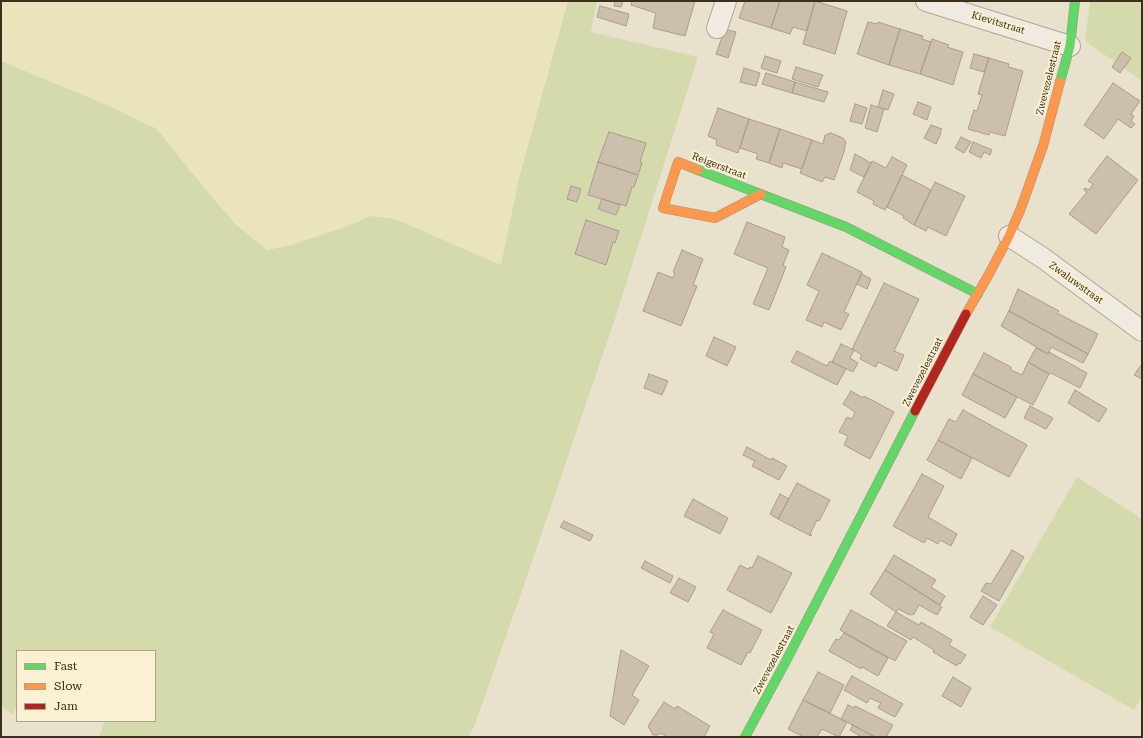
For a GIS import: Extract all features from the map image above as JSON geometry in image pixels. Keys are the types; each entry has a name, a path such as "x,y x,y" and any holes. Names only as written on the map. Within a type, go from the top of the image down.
{"street":[{"path":"717,28 726,1"},
{"name":"Kievitstraat","path":"926,1 1070,46"},
{"name":"Zwevezelestraat","path":"745,737 790,654 958,327 978,294 1009,236 1044,146 1070,46 1075,1"},
{"name":"Reigerstraat","path":"761,194 715,218 663,208 678,162 761,194 846,227 978,294"},
{"name":"Zwaluwstraat","path":"1009,236 1043,258 1142,330"}],"shaded area":[{"path":"1,1 568,1 519,178 501,265 395,219 371,216 348,226 288,246 267,250 235,224 157,129 107,105 1,61"}],"green space":[{"path":"568,1 597,1 591,32 698,57 615,319 523,588 474,727 468,737 99,737 105,722 156,722 156,650 16,650 16,707 12,714 1,706 1,61 107,105 157,129 235,224 267,250 288,246 348,226 371,216 395,219 501,265 519,178"},
{"path":"1090,1 1142,1 1142,81 1085,41"},
{"path":"1077,477 1142,519 1142,697 1134,710 990,627"}],"building":[{"path":"615,1 623,1 621,7 614,6"},
{"path":"632,1 695,1 685,36 653,28 656,13 631,5"},
{"path":"745,1 780,1 771,28 739,18"},
{"path":"780,1 815,1 807,31 793,27 790,34 771,28"},
{"path":"815,1 847,11 835,54 803,44"},
{"path":"600,6 629,14 626,26 597,17"},
{"path":"868,22 877,24 878,22 900,29 889,65 857,54"},
{"path":"725,29 736,32 728,58 716,54"},
{"path":"900,29 923,36 922,39 931,42 920,74 889,65"},
{"path":"932,39 949,45 947,47 963,52 953,85 920,74"},
{"path":"1122,52 1131,58 1120,73 1112,67"},
{"path":"974,54 989,58 984,72 970,68"},
{"path":"765,56 781,61 777,73 761,68"},
{"path":"989,58 1009,64 1008,67 1023,71 1005,136 990,132 989,135 968,129 974,110 977,111 982,95 978,94"},
{"path":"796,67 823,75 818,87 792,79"},
{"path":"744,68 760,73 756,86 740,82"},
{"path":"766,73 795,82 792,93 762,84"},
{"path":"795,82 828,92 824,102 792,93"},
{"path":"1113,83 1140,101 1131,114 1134,116 1131,121 1135,124 1131,128 1118,119 1104,139 1084,125"},
{"path":"883,90 894,94 888,110 878,107"},
{"path":"918,102 931,107 927,120 913,114"},
{"path":"855,104 867,108 862,124 850,121"},
{"path":"871,105 884,109 877,132 865,128"},
{"path":"718,108 749,119 738,153 716,145 717,140 708,136"},
{"path":"749,119 780,129 769,163 756,159 758,154 740,148"},
{"path":"931,125 942,129 936,144 924,138"},
{"path":"780,129 812,140 802,169 783,163 782,168 769,163"},
{"path":"609,132 646,143 640,162 642,163 638,175 598,162"},
{"path":"831,133 843,138 846,142 834,180 825,177 822,182 800,173 812,140 823,144 825,135"},
{"path":"961,137 971,142 964,153 955,148"},
{"path":"973,142 992,150 990,155 984,152 981,158 969,152"},
{"path":"855,154 871,163 864,177 850,170"},
{"path":"1107,156 1138,180 1096,234 1069,214 1087,192 1084,190 1085,188 1089,190 1093,184 1088,181"},
{"path":"892,157 907,165 885,210 873,204 874,201 857,192 872,161 886,168"},
{"path":"598,162 638,175 634,187 632,187 626,206 588,195"},
{"path":"902,175 931,190 914,225 903,218 904,216 887,207"},
{"path":"935,182 965,196 946,236 928,227 926,231 914,225"},
{"path":"571,186 581,189 577,202 567,199"},
{"path":"602,199 620,205 616,215 598,209"},
{"path":"586,220 619,231 615,243 613,242 606,265 575,254"},
{"path":"747,222 785,237 782,247 789,250 783,265 786,267 769,310 753,304 768,268 734,254"},
{"path":"682,250 703,259 693,285 697,286 681,326 643,311 658,272 673,278 675,273 673,272"},
{"path":"822,253 862,272 844,312 849,314 841,330 824,322 822,327 806,320 819,291 807,285"},
{"path":"862,274 871,279 867,289 857,284"},
{"path":"884,283 919,299 894,351 904,355 897,371 878,362 876,367 860,359 862,355 852,349"},
{"path":"1018,289 1059,311 1057,313 1098,334 1088,354 1009,311"},
{"path":"1009,311 1088,354 1083,363 1051,347 1048,354 1001,326"},
{"path":"714,337 736,347 727,366 706,356"},
{"path":"841,344 854,350 850,358 858,363 853,372 832,362"},
{"path":"1036,348 1048,354 1049,352 1087,373 1080,388 1051,373 1049,374 1028,362"},
{"path":"797,351 827,366 830,361 846,369 837,385 791,362"},
{"path":"984,353 1011,367 1011,370 1022,375 1028,362 1049,374 1033,405 973,374"},
{"path":"1142,364 1142,379 1134,375"},
{"path":"649,374 668,381 662,395 644,388"},
{"path":"973,374 1017,397 1005,418 962,395"},
{"path":"1075,390 1107,409 1099,422 1068,403"},
{"path":"851,391 863,398 864,396 894,412 870,459 844,445 848,436 839,432 847,417 852,419 855,412 843,404"},
{"path":"1030,406 1053,418 1046,429 1024,418"},
{"path":"963,410 1027,445 1009,477 938,440 949,419 956,422"},
{"path":"938,440 972,458 961,479 927,460"},
{"path":"747,447 771,460 772,458 787,466 779,480 752,466 755,461 743,455"},
{"path":"922,474 944,486 928,517 957,534 951,546 940,540 938,544 927,538 924,543 893,526"},
{"path":"797,483 830,500 819,521 817,520 810,534 812,535 811,536 778,519"},
{"path":"780,494 789,499 778,519 770,514"},
{"path":"693,499 728,518 720,534 684,516"},
{"path":"564,521 593,535 590,541 560,527"},
{"path":"1012,550 1024,557 999,601 981,591 986,583 991,584"},
{"path":"894,555 936,580 931,587 945,596 940,605 885,570"},
{"path":"758,556 792,573 771,613 727,590 740,565 748,569 750,567 752,568"},
{"path":"645,561 673,576 670,583 641,568"},
{"path":"885,570 942,607 937,615 919,605 914,614 910,615 898,609 896,612 870,594"},
{"path":"679,578 696,587 688,602 670,593"},
{"path":"983,596 997,605 983,625 970,617"},
{"path":"723,610 762,630 750,653 748,652 741,665 707,648 714,634 710,632"},
{"path":"851,610 907,641 895,661 840,630"},
{"path":"896,612 919,625 921,622 952,640 949,645 966,655 960,664 958,663 957,666 933,652 934,650 913,637 911,640 887,626"},
{"path":"844,633 888,658 878,676 862,667 861,669 829,651 836,639 839,640"},
{"path":"621,650 649,666 632,695 639,700 624,725 610,716"},
{"path":"818,672 844,685 830,713 803,700"},
{"path":"852,676 903,704 895,717 878,708 881,703 870,698 867,703 844,690"},
{"path":"953,677 971,688 961,707 942,696"},
{"path":"803,700 847,722 839,737 822,729 817,737 804,737 788,729"},
{"path":"664,702 675,709 677,706 710,726 704,737 667,737 661,733 653,735 648,726"},
{"path":"848,705 854,708 855,706 893,725 886,737 875,737 841,719"},
{"path":"853,725 875,737 862,737 850,730"}],"traffic: fast":[{"path":"1060,82 1070,46 1075,1"},
{"path":"698,170 846,227 978,294"},
{"path":"745,737 786,661 915,411"}],"traffic: slow":[{"path":"966,314 1009,236 1021,208 1043,146 1060,82"},
{"path":"698,170 678,162 663,208 715,218 761,194"}],"traffic: jam":[{"path":"915,411 966,314"}]}
